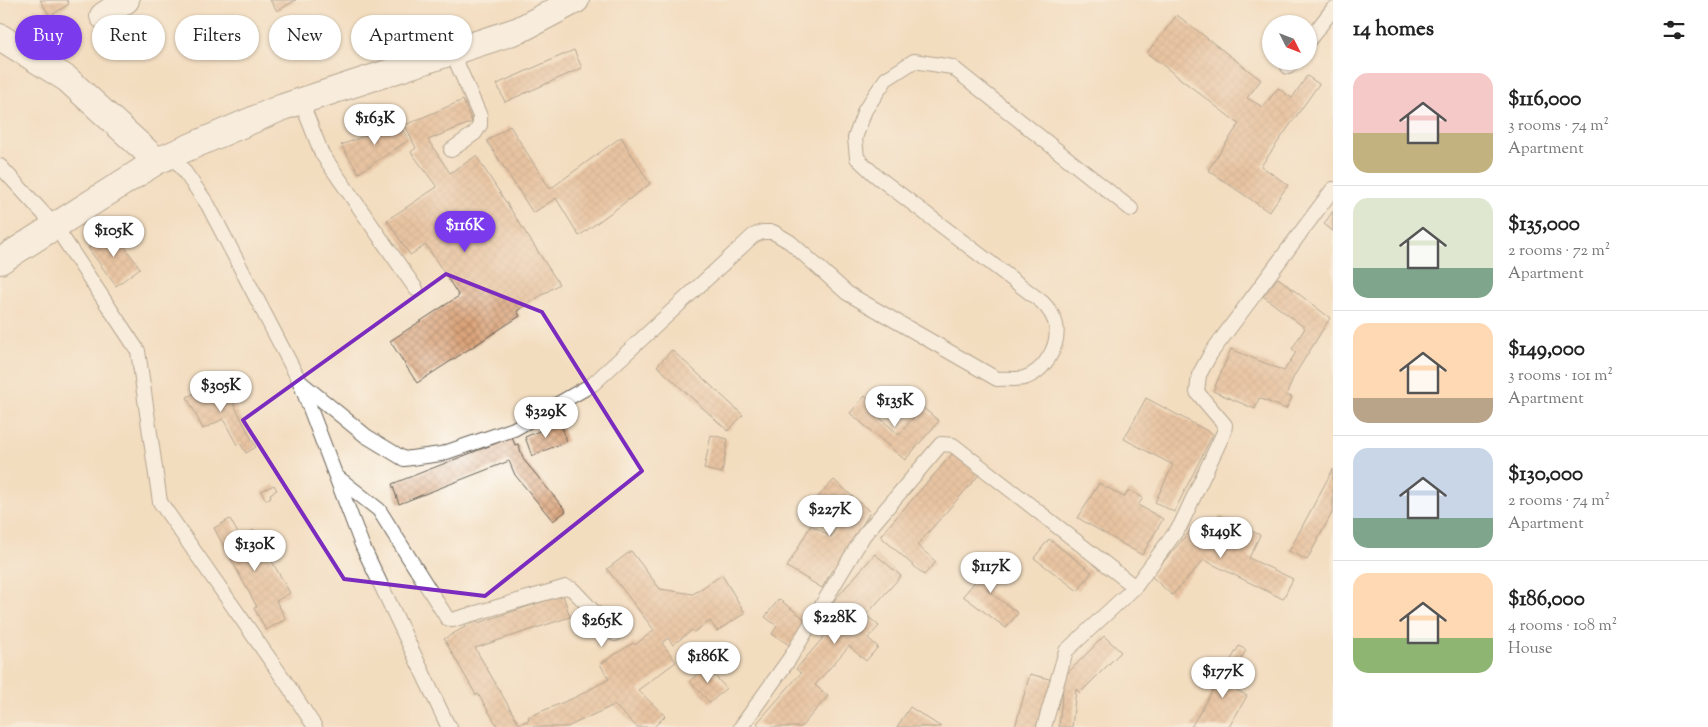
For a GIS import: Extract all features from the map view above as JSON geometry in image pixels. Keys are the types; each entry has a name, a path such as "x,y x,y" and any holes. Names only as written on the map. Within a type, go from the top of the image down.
{"street":[{"path":"104,15 126,0"},
{"path":"472,45 518,30 576,0"},
{"path":"0,37 67,79 164,158"},
{"path":"0,261 164,158 283,107 428,60"}],"lane":[{"path":"1318,28 1333,9"},
{"path":"451,150 474,134 480,125 480,116 456,60"},
{"path":"300,382 366,436 404,459 442,454 514,430 593,384 753,236 762,232 774,232 790,242 847,293 997,379 1024,378 1036,371 1048,360 1055,344 1056,326 1051,312 1042,302 876,175 857,158 855,138 866,110 886,79 914,61 952,67 1131,209"},
{"path":"302,101 322,154 416,289"},
{"path":"164,158 208,205 300,382 362,546 450,727"},
{"path":"0,166 55,226 138,351 160,502 315,727"},
{"path":"1044,727 1066,651 1135,587 1180,526 1224,432 1225,424 1197,392 1199,376 1211,353 1333,189"},
{"path":"741,727 790,658 864,535 941,444 953,445 1135,587"},
{"path":"335,476 379,510 447,618 452,620 566,587 572,588 615,634"}],"highlighted area":[{"path":"446,274 542,312 642,471 485,596 344,579 243,420"}],"building":[{"path":"40,0 67,0 69,4 49,15"},
{"path":"270,0 296,0 277,11"},
{"path":"1177,15 1261,80 1247,98 1263,107 1278,88 1292,98 1307,76 1319,84 1261,166 1288,185 1269,212 1208,170 1239,124 1147,53"},
{"path":"574,50 582,68 505,102 497,84"},
{"path":"463,100 472,122 428,140 450,173 476,156 559,284 517,311 520,316 417,383 390,341 459,296 426,245 410,255 387,220 437,187 411,152 416,148 405,125"},
{"path":"398,123 409,140 359,173 341,145"},
{"path":"510,126 550,189 621,137 650,184 579,236 556,198 533,213 487,141"},
{"path":"1333,211 1333,231 1324,224"},
{"path":"112,230 140,268 116,286 88,248"},
{"path":"1278,278 1330,318 1294,376 1286,395 1292,397 1286,409 1259,398 1255,409 1213,391 1231,349 1284,371 1296,352 1292,349 1305,328 1263,296"},
{"path":"672,350 743,415 728,431 657,366"},
{"path":"221,380 256,447 246,453 240,443 237,445 223,419 203,429 187,397"},
{"path":"865,396 884,413 880,418 899,435 922,407 939,421 905,460 850,413"},
{"path":"1146,398 1213,434 1174,512 1155,502 1173,465 1124,439"},
{"path":"560,422 567,441 532,456 525,437"},
{"path":"711,435 728,439 722,473 704,469"},
{"path":"512,437 515,445 518,444 524,460 566,511 553,521 515,475 509,461 399,504 392,484"},
{"path":"953,453 979,475 917,545 936,562 924,575 880,536"},
{"path":"1333,469 1333,511 1307,560 1289,551"},
{"path":"834,480 870,512 835,572 832,570 822,588 787,567 811,525 831,537 841,519 817,498"},
{"path":"1099,483 1124,497 1129,490 1143,498 1138,505 1163,519 1142,555 1078,518"},
{"path":"274,485 277,490 270,494 271,497 266,500 261,491"},
{"path":"1220,516 1260,535 1249,558 1293,579 1283,599 1204,560 1172,595 1151,576 1191,530 1209,538"},
{"path":"230,519 240,537 254,530 290,593 276,601 286,619 266,630 254,608 257,607 214,528"},
{"path":"1049,539 1092,572 1078,591 1034,558"},
{"path":"631,551 660,589 693,594 722,575 745,613 717,631 710,621 694,632 692,630 673,645 668,638 662,643 676,662 638,690 665,716 654,727 637,727 614,705 567,727 498,727 478,694 476,695 444,639 477,620 478,623 563,595 570,617 475,648 519,724 529,720 528,717 576,697 609,679 600,664 633,643 635,645 654,630 607,569"},
{"path":"875,554 901,576 866,615 879,626 868,638 878,647 866,661 849,646 815,685 828,696 801,727 761,727 757,723 801,673 796,669 842,616 830,605"},
{"path":"997,555 1008,565 987,590 1018,613 1006,628 963,596"},
{"path":"779,599 807,621 791,646 772,634 777,626 765,617"},
{"path":"1104,636 1121,652 1080,693 1076,689 1072,727 1059,727 1064,677"},
{"path":"1239,646 1246,650 1227,684 1247,696 1229,727 1191,727"},
{"path":"706,666 726,688 710,703 690,681"},
{"path":"1030,674 1053,680 1039,727 1015,727"},
{"path":"910,707 941,727 897,727"}]}
